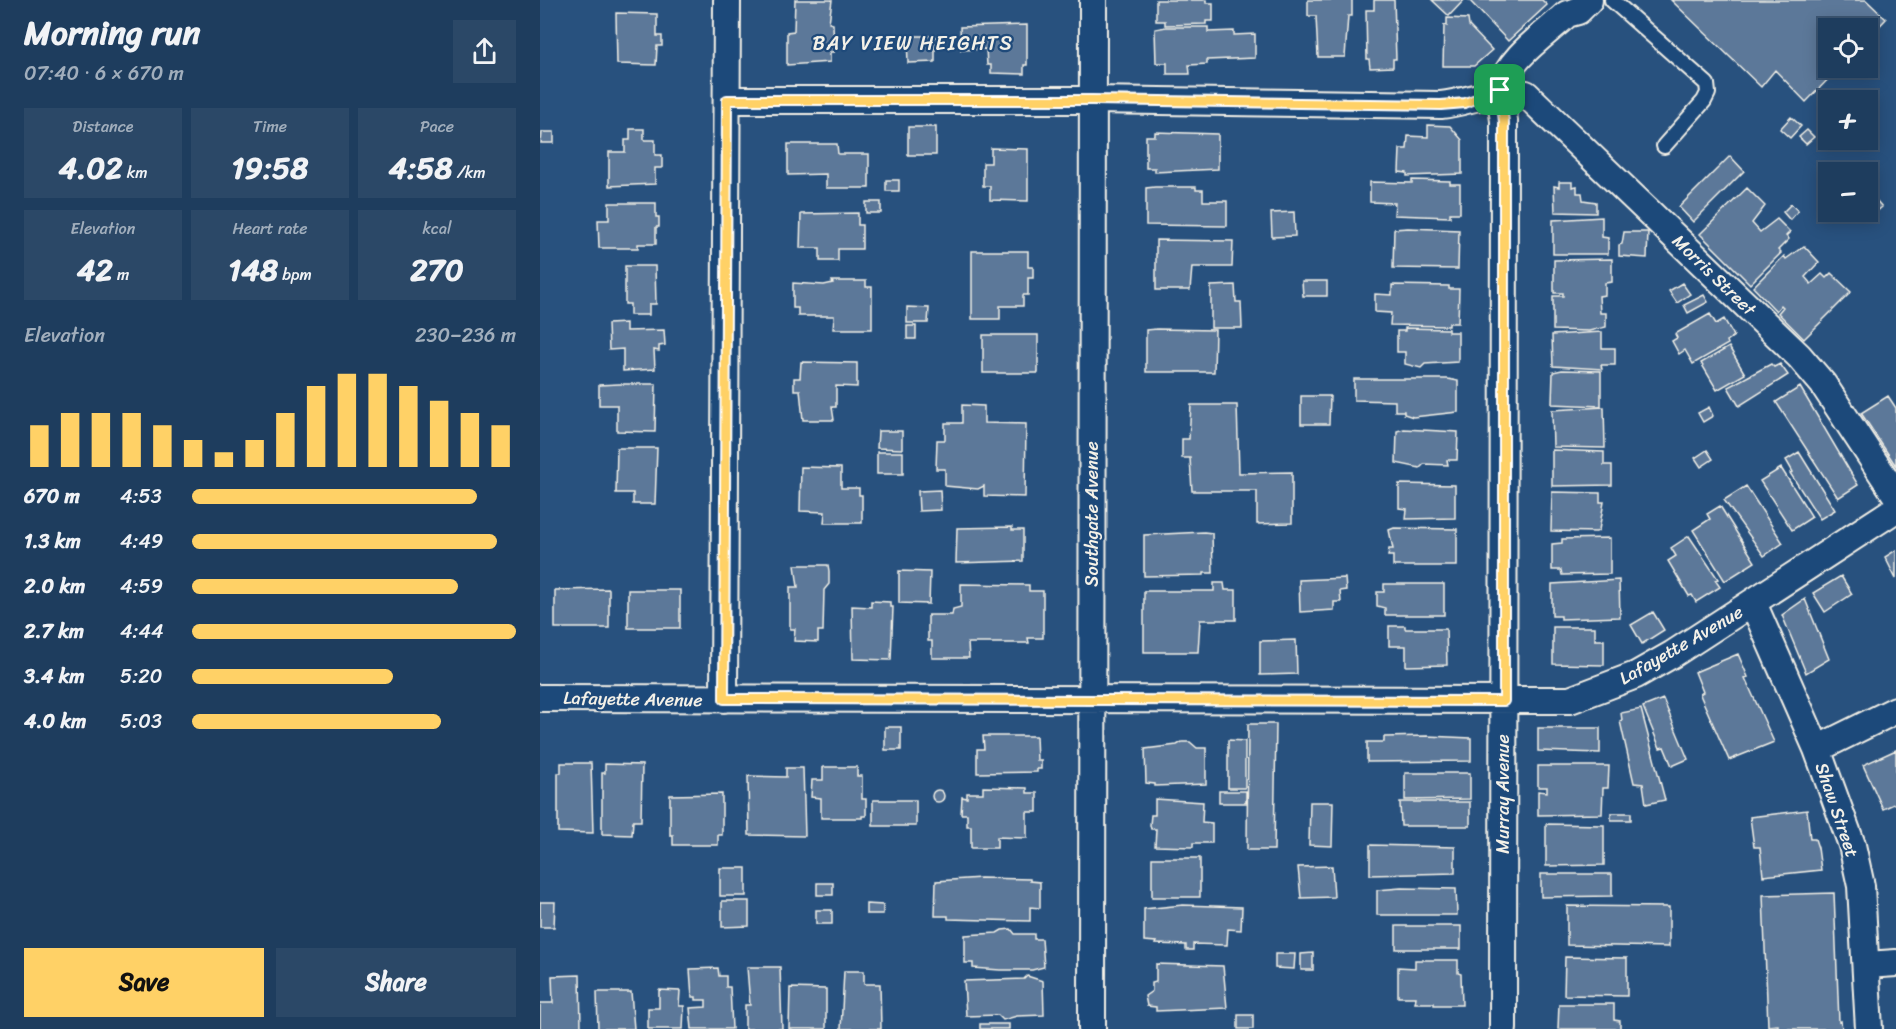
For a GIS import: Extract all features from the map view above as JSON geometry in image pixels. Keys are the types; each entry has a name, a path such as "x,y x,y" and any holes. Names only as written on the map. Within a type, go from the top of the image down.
{"street":[{"path":"724,699 727,0"},
{"name":"Southgate Avenue","path":"1092,1029 1093,0"},
{"path":"727,100 1092,100 1441,105 1465,103 1500,90 1507,73 1515,62 1567,14 1578,10 1589,0"},
{"name":"Morris Street","path":"1500,90 1526,94 1532,98 1798,356 1823,384 1896,495"},
{"name":"Murray Avenue","path":"1500,90 1504,122 1503,1029"},
{"name":"Lafayette Avenue","path":"540,698 1093,701 1570,700 1636,675 1672,654 1896,509"},
{"name":"Shaw Street","path":"1753,603 1816,749 1852,845 1861,886 1869,1029"},
{"path":"1816,749 1896,710"},
{"path":"1867,965 1896,963"}],"lane":[{"path":"1612,0 1707,84 1708,93 1704,101 1664,146"}],"building":[{"path":"795,0 832,0 829,23 833,24 834,52 830,52 830,62 787,65 787,32 794,31"},
{"path":"1156,0 1206,0 1206,3 1213,3 1213,21 1206,21 1206,24 1165,25 1165,21 1156,21"},
{"path":"1308,0 1352,0 1352,16 1348,16 1345,57 1318,57 1316,16 1308,16"},
{"path":"1374,0 1394,0 1396,59 1393,59 1393,67 1370,68 1369,59 1367,59 1366,10 1374,10"},
{"path":"1432,0 1464,0 1449,16"},
{"path":"1469,0 1542,0 1547,5 1508,41"},
{"path":"1671,0 1866,0 1886,19 1878,27 1878,18 1818,18 1818,78 1829,78 1806,102 1775,70 1761,87"},
{"path":"616,13 657,14 657,36 662,36 662,46 657,46 656,65 617,64"},
{"path":"1447,18 1468,19 1469,26 1492,50 1474,66 1443,66 1444,25 1447,26"},
{"path":"1027,25 1027,65 1024,65 1024,74 991,73 991,65 987,65 986,49 961,50 960,27"},
{"path":"1208,27 1208,32 1234,31 1234,35 1255,34 1255,58 1207,60 1207,64 1189,65 1190,74 1167,74 1167,63 1156,63 1155,29"},
{"path":"907,36 935,36 935,62 908,63"},
{"path":"1791,117 1801,126 1790,138 1780,129"},
{"path":"1428,125 1450,126 1462,140 1462,174 1407,176 1407,173 1399,172 1400,149 1407,149 1408,136 1428,137"},
{"path":"908,127 936,127 936,155 908,155"},
{"path":"630,129 644,129 644,140 655,140 655,155 662,155 662,168 655,168 655,184 609,186 609,152 625,152 625,140 630,140"},
{"path":"1807,130 1814,137 1806,144 1799,137"},
{"path":"542,132 554,132 554,143 541,143"},
{"path":"1155,132 1218,134 1218,169 1155,172 1155,168 1146,168 1146,136 1155,136"},
{"path":"788,144 837,144 838,154 869,154 869,188 826,188 826,174 788,175"},
{"path":"991,148 1028,149 1028,201 990,200 990,186 983,186 983,163 991,163"},
{"path":"1730,156 1744,171 1693,222 1679,207"},
{"path":"886,180 899,180 899,191 886,191"},
{"path":"1412,180 1450,181 1450,184 1460,184 1460,213 1450,213 1450,217 1394,215 1395,203 1370,202 1370,182 1412,183"},
{"path":"1559,182 1572,182 1572,187 1577,186 1577,193 1582,193 1583,200 1596,202 1596,213 1555,212 1554,186 1559,187"},
{"path":"1196,187 1196,190 1203,190 1203,201 1227,201 1227,226 1146,225 1146,188"},
{"path":"1747,188 1765,206 1752,223 1760,232 1777,219 1790,232 1786,236 1789,239 1778,250 1781,253 1750,284 1700,234"},
{"path":"866,202 881,202 881,213 866,213"},
{"path":"609,203 656,203 659,227 656,227 656,244 638,244 638,248 599,248 598,220 609,220"},
{"path":"1791,204 1798,211 1790,220 1783,212"},
{"path":"1294,212 1295,236 1272,237 1271,213"},
{"path":"858,213 858,225 862,225 862,249 838,249 838,261 820,261 820,248 800,248 801,214"},
{"path":"1602,217 1602,237 1608,238 1608,254 1553,254 1553,220"},
{"path":"1394,229 1459,230 1458,269 1393,268"},
{"path":"1624,232 1648,232 1647,258 1619,256 1619,245 1622,244"},
{"path":"1156,240 1233,241 1232,267 1192,267 1190,290 1156,290"},
{"path":"1804,246 1819,262 1805,277 1811,284 1822,274 1826,278 1831,273 1851,292 1804,339 1778,313 1783,307 1781,305 1776,311 1753,287 1784,256 1786,259"},
{"path":"972,251 1028,251 1028,267 1033,267 1033,278 1028,278 1028,295 1023,295 1023,306 1000,306 1000,319 972,319"},
{"path":"1612,259 1612,282 1605,283 1605,295 1599,296 1600,313 1606,313 1606,327 1589,331 1553,330 1553,296 1563,296 1563,293 1554,293 1554,260"},
{"path":"625,266 655,266 656,304 649,304 649,315 630,315 630,304 625,304"},
{"path":"832,281 866,281 866,287 872,287 872,329 833,329 834,316 798,316 798,308 793,308 793,283 824,285 833,283"},
{"path":"1302,281 1327,281 1327,296 1303,296"},
{"path":"1682,283 1690,294 1677,303 1669,291"},
{"path":"1235,285 1236,302 1241,302 1242,328 1211,328 1211,286"},
{"path":"1392,285 1449,286 1449,289 1459,289 1458,323 1449,323 1449,326 1390,325 1391,313 1375,312 1375,294 1392,295"},
{"path":"1704,295 1708,302 1688,313 1684,305"},
{"path":"907,307 929,308 928,323 907,323"},
{"path":"1710,314 1716,324 1724,319 1734,336 1727,341 1728,344 1693,364 1685,350 1679,354 1672,341 1677,338 1675,334"},
{"path":"626,323 626,331 664,330 665,345 659,346 659,351 654,350 655,369 623,371 623,349 609,350 608,324"},
{"path":"907,326 916,326 916,339 907,339"},
{"path":"1405,328 1448,329 1448,332 1458,332 1458,362 1425,364 1421,368 1405,364 1405,352 1397,352 1397,331 1405,331"},
{"path":"1146,330 1215,330 1214,372 1146,372"},
{"path":"1602,332 1602,348 1615,348 1615,365 1601,365 1602,369 1553,366 1552,335"},
{"path":"983,335 1038,335 1038,373 983,373"},
{"path":"1729,347 1745,374 1717,390 1701,363"},
{"path":"801,362 857,363 857,387 836,386 836,407 832,407 834,420 803,420 800,390 794,390 794,378 800,378"},
{"path":"1771,364 1774,367 1780,364 1788,375 1739,406 1728,387"},
{"path":"1562,370 1601,371 1601,406 1552,404 1553,372"},
{"path":"1354,379 1448,379 1458,381 1458,412 1413,417 1404,414 1404,411 1395,411 1395,401 1354,400"},
{"path":"656,384 655,432 617,431 617,405 599,405 599,385"},
{"path":"1800,387 1858,485 1838,498 1776,402"},
{"path":"1301,396 1330,396 1329,424 1301,424"},
{"path":"1888,396 1896,408 1896,466 1861,413"},
{"path":"962,405 984,406 984,423 1026,424 1025,497 984,496 984,486 978,489 945,486 945,469 936,469 937,440 945,440 945,423 962,423"},
{"path":"1191,405 1237,405 1239,473 1292,472 1292,523 1257,524 1257,491 1192,491 1190,458 1182,458 1182,439 1189,439"},
{"path":"1604,407 1605,448 1553,447 1552,410"},
{"path":"1709,407 1713,416 1703,422 1698,413"},
{"path":"1404,429 1458,432 1457,460 1447,460 1448,465 1424,464 1420,468 1396,463 1397,431"},
{"path":"878,431 902,431 902,449 877,448"},
{"path":"617,448 657,448 655,504 633,504 633,493 616,493"},
{"path":"1552,450 1604,452 1604,465 1612,465 1612,485 1552,486"},
{"path":"1707,450 1713,459 1701,467 1695,458"},
{"path":"877,452 903,452 903,474 877,474"},
{"path":"1799,452 1835,510 1820,519 1790,473 1793,472 1786,460"},
{"path":"801,467 841,468 841,488 859,488 859,495 862,495 862,523 824,523 825,512 800,511"},
{"path":"1781,468 1812,517 1792,530 1760,481"},
{"path":"1399,484 1455,485 1455,518 1406,519 1407,509 1399,508"},
{"path":"1746,486 1783,543 1764,556 1724,500"},
{"path":"940,490 941,510 919,511 918,491"},
{"path":"1552,492 1600,493 1600,502 1604,502 1599,530 1596,532 1551,531"},
{"path":"1720,506 1755,562 1725,581 1693,530 1710,519 1707,514"},
{"path":"1012,527 1012,530 1023,530 1023,561 956,563 957,528"},
{"path":"1394,528 1457,529 1457,566 1393,566 1393,556 1388,556 1389,549 1393,549 1389,530"},
{"path":"1212,533 1213,573 1144,576 1144,535"},
{"path":"1689,536 1718,579 1715,580 1720,587 1696,602 1692,595 1689,596 1668,561 1676,556 1671,548"},
{"path":"1610,538 1610,574 1562,575 1561,570 1552,570 1552,544 1562,543 1562,539"},
{"path":"1896,550 1896,579 1885,557"},
{"path":"795,565 828,565 829,584 824,590 823,631 818,631 818,642 794,641 795,629 790,629 790,587 798,587"},
{"path":"899,571 930,572 929,604 899,603"},
{"path":"1841,576 1852,594 1825,612 1813,593"},
{"path":"1345,578 1346,590 1340,591 1341,602 1334,602 1334,610 1300,612 1299,580"},
{"path":"1619,580 1620,617 1561,619 1561,616 1552,616 1552,584"},
{"path":"1214,583 1224,583 1225,590 1236,590 1236,620 1200,620 1198,652 1144,652 1144,591 1214,591"},
{"path":"961,584 1029,585 1029,591 1043,591 1043,638 1028,638 1029,643 968,643 969,658 932,658 932,641 928,641 928,615 952,615 953,609 961,607"},
{"path":"1384,584 1444,584 1444,615 1385,615 1385,608 1377,606 1377,592 1384,592"},
{"path":"609,589 609,628 555,628 555,590"},
{"path":"628,590 680,590 680,628 628,628"},
{"path":"1805,599 1829,659 1806,673 1782,615"},
{"path":"871,601 890,602 890,607 893,607 891,660 853,659 852,606 871,607"},
{"path":"1653,612 1664,630 1642,644 1631,625"},
{"path":"1389,626 1405,626 1405,629 1446,629 1447,665 1406,666 1406,646 1389,646"},
{"path":"1553,627 1595,627 1595,640 1604,640 1604,665 1553,664"},
{"path":"1296,640 1297,674 1260,675 1260,641"},
{"path":"1738,654 1748,677 1745,678 1774,742 1729,760 1701,697 1700,694 1703,692 1695,672"},
{"path":"1663,699 1688,759 1672,766 1664,747 1660,748 1643,707"},
{"path":"1641,709 1665,800 1646,804 1643,784 1634,783 1620,721 1622,720 1621,713"},
{"path":"1248,724 1276,724 1274,850 1247,850"},
{"path":"885,727 901,727 901,750 885,750"},
{"path":"1538,728 1600,728 1600,753 1538,751"},
{"path":"983,736 1036,736 1037,760 1041,760 1041,769 1037,769 1037,772 977,773 977,749 984,749"},
{"path":"1384,737 1471,738 1471,761 1367,762 1367,742 1384,742"},
{"path":"1228,740 1245,741 1245,788 1228,788"},
{"path":"1190,742 1197,748 1206,748 1206,784 1155,786 1155,784 1146,783 1145,749 1177,745"},
{"path":"1896,750 1896,803 1883,809 1863,765"},
{"path":"561,763 591,763 593,833 558,832 558,773 561,773"},
{"path":"605,764 642,765 641,821 633,821 632,835 602,834 602,773 605,773"},
{"path":"1538,766 1609,766 1608,788 1603,788 1602,814 1538,815 1538,791 1547,792 1547,787 1538,787"},
{"path":"823,767 857,767 857,776 862,776 862,799 866,799 866,816 862,818 821,818 821,798 811,797 812,780 823,780"},
{"path":"786,768 803,768 805,836 749,835 748,776 786,777"},
{"path":"1405,773 1470,773 1470,799 1405,800"},
{"path":"983,787 1027,788 1027,793 1037,793 1037,812 1027,812 1027,838 997,837 997,848 971,848 971,826 967,826 967,814 961,814 962,797 967,798 967,793 983,793"},
{"path":"940,790 944,796 940,802 936,802 932,794"},
{"path":"1219,791 1246,791 1246,803 1219,803"},
{"path":"722,794 722,835 718,835 718,845 673,845 673,835 670,835 670,795"},
{"path":"1155,799 1203,802 1202,822 1212,823 1212,843 1193,843 1193,847 1155,846 1156,829 1151,829 1150,825 1151,815 1155,815"},
{"path":"873,800 916,800 916,826 873,826"},
{"path":"1310,802 1333,802 1332,846 1309,845"},
{"path":"1400,802 1470,802 1470,826 1401,826"},
{"path":"1807,810 1810,839 1815,839 1821,870 1763,876 1760,847 1754,847 1750,817"},
{"path":"1611,813 1631,813 1631,820 1611,820"},
{"path":"1546,824 1604,825 1604,865 1546,866"},
{"path":"1370,845 1455,847 1455,873 1370,875"},
{"path":"1152,858 1200,858 1200,897 1152,897"},
{"path":"1332,866 1334,897 1301,898 1298,867"},
{"path":"720,868 746,868 746,896 720,896"},
{"path":"1541,874 1612,874 1612,896 1541,897"},
{"path":"981,878 1030,879 1030,881 1040,882 1040,908 1030,907 1030,921 948,919 948,916 935,916 936,881"},
{"path":"817,883 833,883 833,895 817,895"},
{"path":"1456,889 1457,915 1377,915 1377,890"},
{"path":"1834,893 1839,1022 1841,1021 1842,1029 1778,1029 1778,1025 1768,1026 1763,895"},
{"path":"722,901 749,901 749,926 722,927"},
{"path":"540,902 555,902 554,927 540,927"},
{"path":"866,904 883,905 883,914 866,914"},
{"path":"1183,905 1242,907 1241,930 1228,929 1227,945 1193,944 1193,950 1186,950 1186,945 1155,944 1156,942 1144,941 1144,909"},
{"path":"1567,906 1669,907 1669,947 1567,945"},
{"path":"816,910 832,910 832,924 816,924"},
{"path":"1396,926 1461,926 1461,949 1396,949"},
{"path":"1011,929 1015,934 1034,934 1034,939 1042,939 1044,967 1032,970 1000,970 973,968 973,963 965,963 965,935 997,933"},
{"path":"1313,953 1313,970 1301,970 1301,954"},
{"path":"1275,954 1295,954 1294,969 1275,968"},
{"path":"1565,957 1627,958 1627,996 1564,995"},
{"path":"1415,960 1458,960 1462,1005 1415,1003 1416,997 1398,997 1398,967 1415,968"},
{"path":"1156,964 1223,966 1227,1008 1156,1011 1156,1007 1147,1006 1145,996 1152,991 1152,983 1156,982"},
{"path":"747,967 780,967 782,1029 745,1029 745,1005 750,1005"},
{"path":"718,968 719,976 726,976 726,987 730,987 732,1029 692,1029 690,1008 706,1007 706,1000 696,1000 696,997 692,997 690,969"},
{"path":"844,971 864,971 864,984 880,984 881,1029 841,1029"},
{"path":"580,975 581,1029 540,1029 540,1003 553,1003 552,976"},
{"path":"1027,976 1043,981 1044,1015 1017,1016 1003,1020 998,1015 966,1016 964,981 1024,979"},
{"path":"790,988 826,989 826,1029 789,1029"},
{"path":"659,990 680,991 679,1006 684,1006 683,1029 648,1029 648,1008 659,1008"},
{"path":"597,992 631,992 634,1029 598,1029"},
{"path":"1559,1004 1614,1004 1614,1020 1620,1021 1620,1029 1558,1029"},
{"path":"1238,1015 1253,1015 1253,1029 1238,1029"},
{"path":"980,1024 1009,1024 1009,1029 980,1029"}],"district":[{"name":"BAY VIEW HEIGHTS","path":"913,43"}],"route":[{"path":"1500,90 1504,122 1504,701 724,699 727,100 1092,100 1441,105 1465,103 1500,90"}]}
